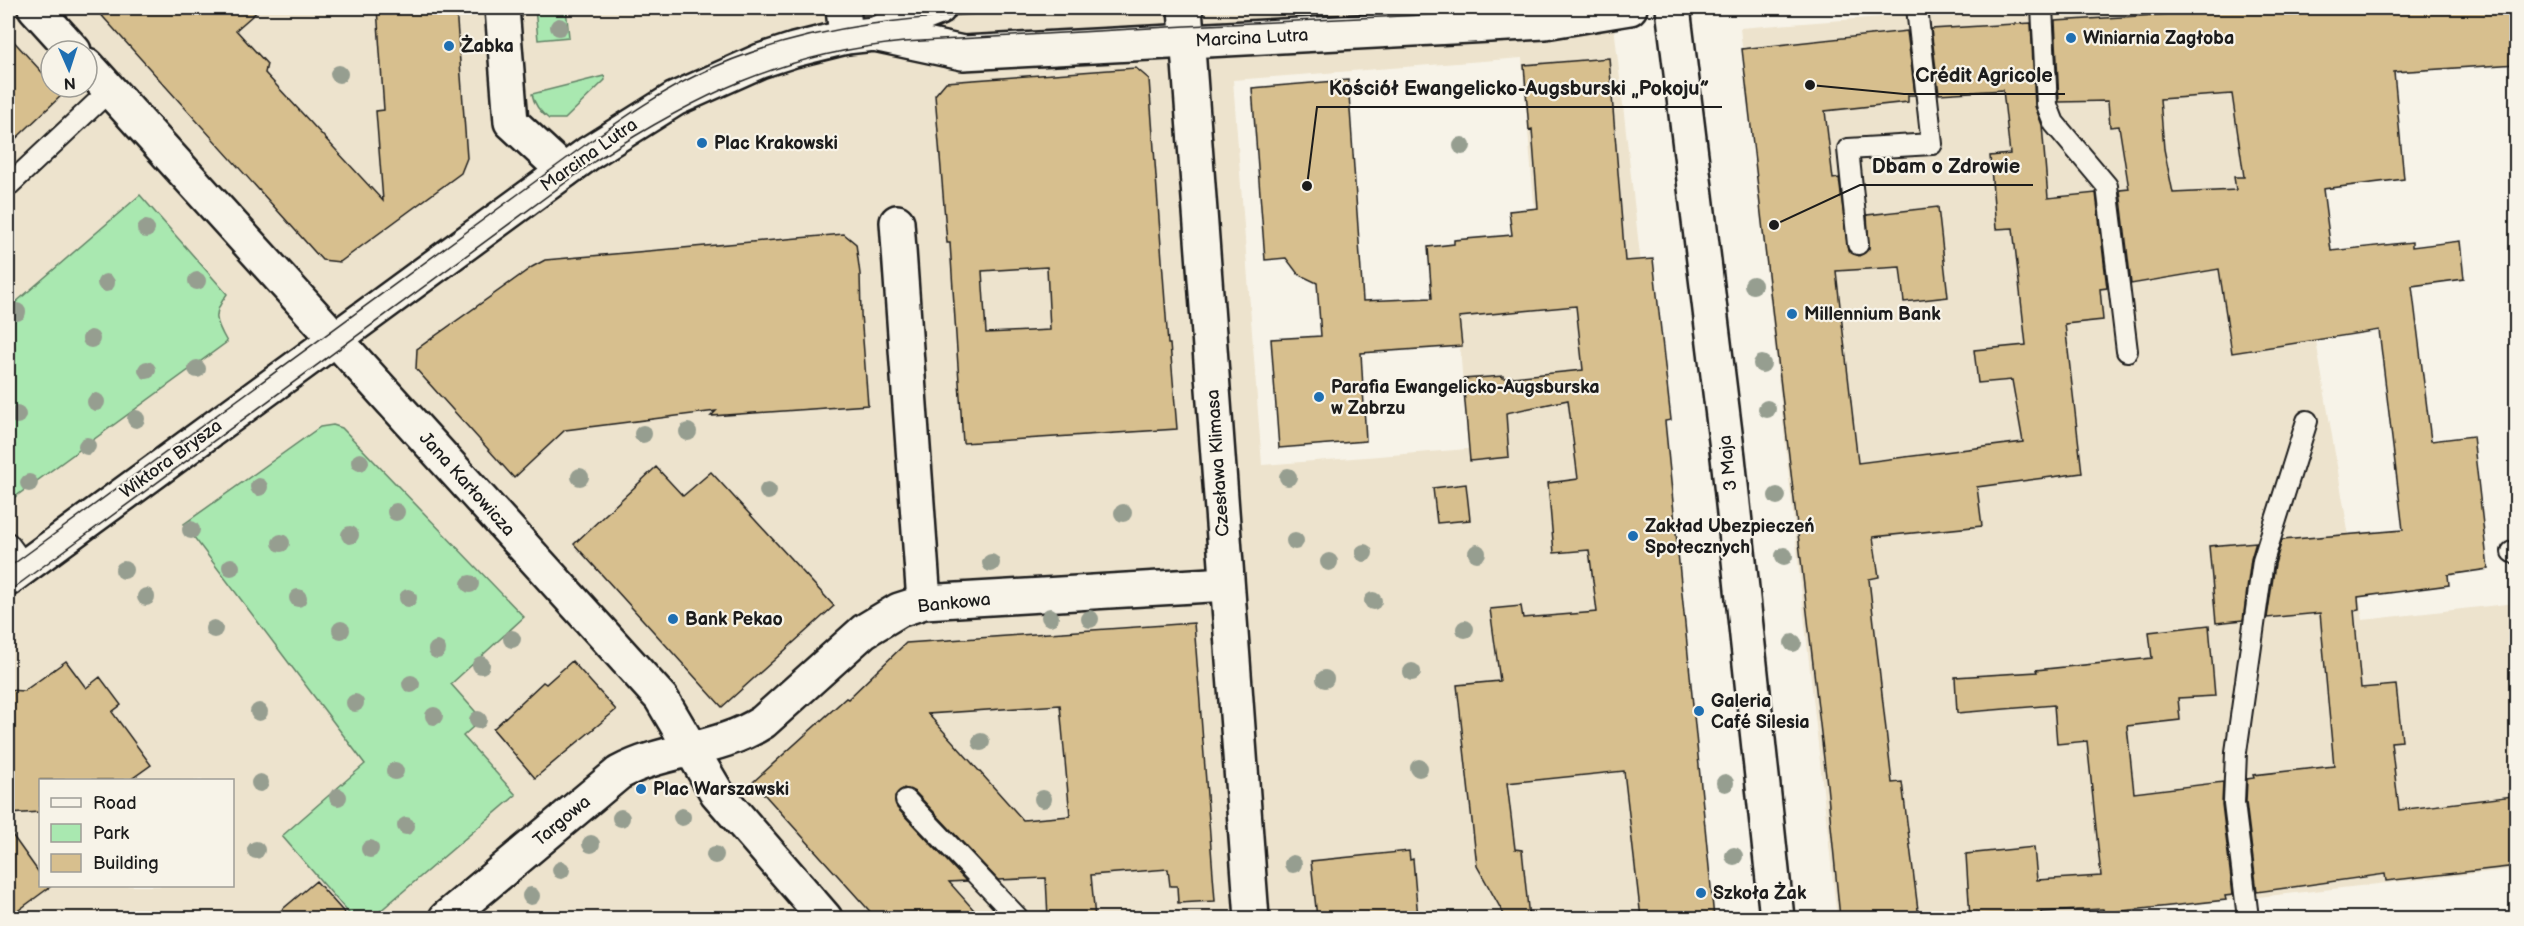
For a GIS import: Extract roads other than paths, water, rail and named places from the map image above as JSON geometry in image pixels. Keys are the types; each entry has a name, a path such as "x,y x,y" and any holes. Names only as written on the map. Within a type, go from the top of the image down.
{"street":[{"path":"34,8 63,39"},
{"path":"502,8 512,122 564,171"},
{"name":"Marcina Lutra","path":"334,338 564,171 649,114 696,88 854,26 939,8"},
{"name":"Czesława Klimasa","path":"1185,8 1252,918"},
{"name":"Marcina Lutra","path":"854,26 963,53 1545,22 1630,8"},
{"name":"3 Maja","path":"1673,8 1728,457 1777,918"},
{"name":"Jana Karłowicza","path":"99,78 661,698 717,793 825,918"},
{"path":"897,222 924,602"},
{"name":"Wiktora Brysza","path":"13,563 334,338"},
{"name":"Bankowa","path":"691,750 723,742 746,733 763,722 864,631 899,610 924,602 1227,584"},
{"name":"Targowa","path":"446,918 619,773 641,761 691,750"}],"lane":[{"path":"1858,244 1848,149 1932,144 1917,8"},
{"path":"2042,8 2047,105 2055,123 2107,186 2127,351"},
{"path":"8,186 110,90"},
{"path":"2248,918 2234,803 2236,752 2263,561 2307,421"},
{"path":"906,800 1017,917 1015,918"}],"tram line":[{"path":"8,568 585,145 682,82 746,54 796,39 847,28 899,20 1110,8"},
{"path":"8,592 595,161 669,116 742,81 818,56 904,42 1487,12 1524,8"}],"place":[{"name":"Winiarnia Zagłoba","path":"2071,38"},
{"name":"Żabka","path":"449,46"},
{"name":"Crédit Agricole","path":"1810,85"},
{"name":"Plac Krakowski","path":"702,143"},
{"name":"Kościół Ewangelicko-Augsburski „Pokoju”","path":"1307,186"},
{"name":"Dbam o Zdrowie","path":"1774,225"},
{"name":"Millennium Bank","path":"1792,314"},
{"name":"Parafia Ewangelicko-Augsburska w Zabrzu","path":"1319,397"},
{"name":"Zakład Ubezpieczeń Społecznych","path":"1633,536"},
{"name":"Bank Pekao","path":"673,619"},
{"name":"Galeria Café Silesia","path":"1699,711"},
{"name":"Plac Warszawski","path":"641,789"},
{"name":"Szkoła Żak","path":"1701,893"}]}
